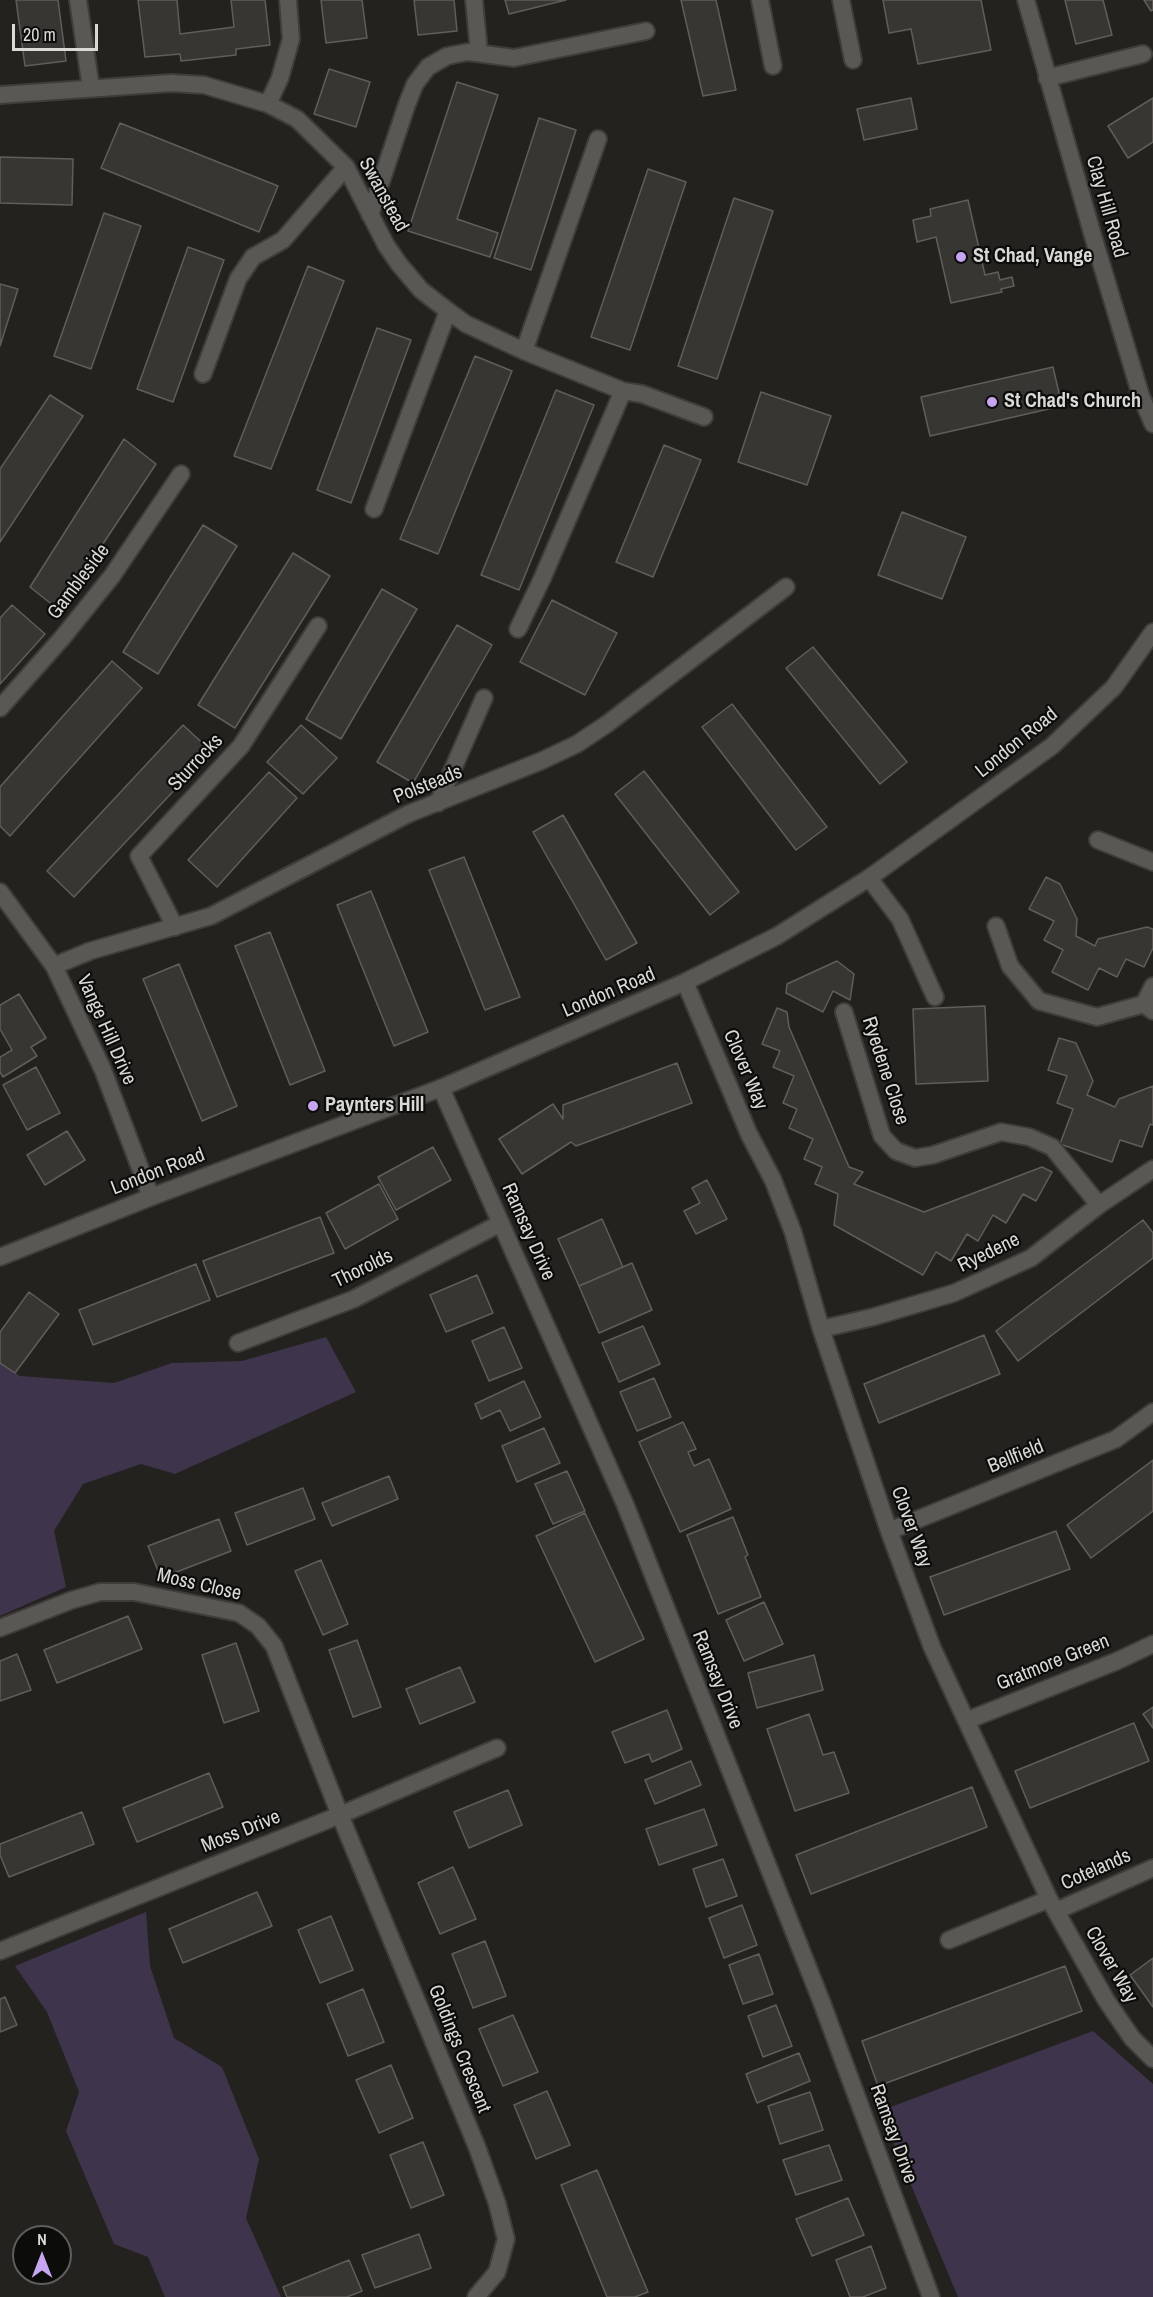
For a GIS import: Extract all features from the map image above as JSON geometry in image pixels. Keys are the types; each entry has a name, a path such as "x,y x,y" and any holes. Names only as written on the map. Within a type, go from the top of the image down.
{"street":[{"path":"78,0 91,88"},
{"path":"268,104 280,78 291,39 288,0"},
{"path":"474,0 479,52"},
{"path":"760,0 773,66"},
{"path":"841,0 853,60"},
{"name":"Clay Hill Road","path":"1026,0 1138,385 1153,424"},
{"path":"370,214 415,84 428,67 447,56 479,52 514,58 646,31"},
{"path":"1047,78 1143,54"},
{"name":"Swanstead","path":"0,95 171,83 204,85 268,104 297,119 346,167 386,245 399,264 421,290 466,324 524,351 622,391 642,394 704,417"},
{"path":"524,351 598,139"},
{"path":"203,374 238,279 253,257 284,240 346,167"},
{"path":"374,509 448,311"},
{"path":"518,629 542,579 622,391"},
{"name":"Gambleside","path":"0,708 63,637 112,576 181,474"},
{"name":"Polsteads","path":"54,966 90,951 211,916 408,814 542,761 577,744 607,724 786,586"},
{"name":"Sturrocks","path":"174,927 139,856 241,746 318,626"},
{"name":"London Road","path":"0,1257 151,1197 441,1088 686,982 777,936 869,878 1052,746 1114,687 1153,632"},
{"path":"438,803 484,698"},
{"path":"1098,840 1153,862"},
{"path":"869,878 900,918 935,997"},
{"name":"Vange Hill Drive","path":"0,892 54,966 103,1070 151,1197"},
{"path":"996,926 1010,966 1039,1001 1097,1017 1149,1007 1153,986"},
{"name":"Clover Way","path":"686,982 749,1134 773,1180 802,1261 820,1329 889,1531 932,1647 1053,1905 1106,2000 1132,2038 1153,2060"},
{"name":"Ryedene Close","path":"844,1012 882,1136 896,1151 915,1158 933,1155 1001,1132 1029,1137 1052,1147 1099,1205"},
{"name":"Ramsay Drive","path":"441,1088 625,1504 822,2003 931,2297"},
{"name":"Ryedene","path":"820,1329 873,1317 954,1293 1031,1258 1099,1205 1153,1169"},
{"name":"Thorolds","path":"238,1343 354,1299 501,1223"},
{"name":"Bellfield","path":"889,1531 1116,1439 1153,1412"},
{"name":"Moss Close","path":"0,1628 72,1600 100,1592 134,1592 239,1613 258,1626 274,1646 340,1815"},
{"name":"Gratmore Green","path":"968,1720 1117,1661 1153,1644"},
{"name":"Moss Drive","path":"0,1951 340,1815 497,1748"},
{"name":"Goldings Crescent","path":"340,1815 477,2147 497,2203 506,2239 497,2272 476,2297"},
{"name":"Cotelands","path":"949,1940 1153,1868"}],"shaded area":[{"path":"326,1337 356,1392 175,1474 141,1464 83,1484 54,1531 66,1587 0,1616 0,1363 20,1376 114,1383 172,1363 242,1361"},
{"path":"146,1912 150,1966 174,2038 222,2067 259,2159 246,2218 281,2297 165,2297 148,2257 114,2244 66,2131 79,2092 47,2012 15,1966"},
{"path":"1093,2031 1153,2084 1153,2297 958,2297 880,2111"}],"building":[{"path":"16,0 58,0 66,61 25,66"},
{"path":"138,0 177,0 180,34 234,27 231,0 265,0 270,45 236,49 236,55 181,61 180,54 145,57"},
{"path":"321,0 362,0 367,38 326,43"},
{"path":"414,0 454,0 457,31 418,35"},
{"path":"505,0 566,0 509,14"},
{"path":"681,0 716,0 736,90 703,96"},
{"path":"883,0 981,0 991,50 918,64 911,29 889,33"},
{"path":"1065,0 1103,0 1112,35 1076,44"},
{"path":"1144,0 1153,0 1153,10 1151,11"},
{"path":"329,69 370,82 356,127 314,114"},
{"path":"457,82 498,95 457,219 498,233 490,257 408,231"},
{"path":"911,98 917,129 864,140 857,109"},
{"path":"1153,98 1153,142 1128,158 1108,126"},
{"path":"539,118 576,130 531,270 494,258"},
{"path":"120,123 278,186 259,232 101,168"},
{"path":"0,157 73,159 72,205 0,203"},
{"path":"648,169 686,182 630,350 591,337"},
{"path":"734,198 773,211 717,379 678,366"},
{"name":"St Chad, Vange","path":"968,200 985,275 998,272 1000,280 1012,277 1014,286 1001,289 1002,292 951,303 936,237 917,242 913,220 931,216 930,209"},
{"path":"104,213 141,226 91,369 54,356"},
{"path":"188,247 224,260 173,402 137,389"},
{"path":"308,266 344,281 271,469 234,456"},
{"path":"0,284 18,289 0,346"},
{"path":"377,328 411,340 351,503 317,490"},
{"path":"475,356 512,371 438,554 400,539"},
{"name":"St Chad's Church","path":"1053,367 1062,406 930,436 921,397"},
{"path":"556,390 594,405 519,590 481,575"},
{"path":"761,392 831,416 807,485 738,462"},
{"path":"50,395 83,416 0,542 0,469"},
{"path":"124,439 156,464 59,610 30,587"},
{"path":"664,445 701,460 653,577 616,562"},
{"path":"902,512 966,537 942,599 878,575"},
{"path":"203,525 237,546 158,674 123,652"},
{"path":"293,553 330,576 235,728 198,705"},
{"path":"382,589 417,609 341,739 306,719"},
{"path":"552,600 617,633 585,695 520,662"},
{"path":"12,605 45,634 0,684 0,618"},
{"path":"457,625 492,645 413,783 377,762"},
{"path":"813,647 907,762 880,784 786,668"},
{"path":"112,661 142,688 10,836 0,826 0,787"},
{"path":"732,704 827,827 796,850 702,727"},
{"path":"183,725 211,751 74,897 47,871"},
{"path":"301,725 337,758 303,794 267,762"},
{"path":"644,771 739,892 710,915 615,794"},
{"path":"269,772 297,798 217,887 188,860"},
{"path":"563,815 637,943 606,960 533,832"},
{"path":"464,857 520,997 485,1010 429,870"},
{"path":"1046,877 1060,884 1077,919 1076,936 1095,946 1098,939 1147,927 1153,929 1153,948 1144,967 1126,959 1117,977 1099,968 1088,990 1052,972 1063,950 1044,940 1054,921 1029,909"},
{"path":"371,891 428,1032 394,1046 337,905"},
{"path":"270,932 325,1071 290,1085 235,946"},
{"path":"837,961 854,974 850,1000 833,991 823,1012 786,993 787,984"},
{"path":"179,964 237,1106 202,1121 143,979"},
{"path":"19,994 46,1038 31,1047 37,1056 3,1077 0,1072 0,1057 12,1050 0,1029 0,1005"},
{"path":"985,1006 988,1081 916,1084 913,1009"},
{"path":"777,1008 787,1012 789,1027 849,1167 863,1172 854,1184 924,1212 1042,1167 1052,1172 1036,1201 1023,1194 1006,1223 993,1215 978,1241 967,1234 951,1261 936,1252 923,1275 834,1225 838,1194 815,1184 822,1167 804,1159 813,1139 789,1128 797,1109 783,1103 794,1076 773,1067 780,1051 762,1044"},
{"path":"1059,1038 1076,1043 1093,1081 1087,1095 1115,1107 1119,1099 1153,1086 1153,1125 1150,1124 1142,1147 1120,1140 1112,1162 1060,1144 1073,1109 1057,1103 1067,1076 1048,1070"},
{"path":"677,1063 692,1103 576,1146 571,1142 522,1174 499,1139 553,1104 563,1119 563,1105"},
{"path":"36,1067 60,1113 27,1130 3,1085"},
{"path":"67,1131 85,1160 45,1185 27,1155"},
{"path":"433,1147 451,1180 396,1210 378,1177"},
{"path":"707,1180 727,1219 696,1234 684,1211 700,1203 692,1188"},
{"path":"379,1184 398,1219 345,1249 326,1213"},
{"path":"320,1217 334,1253 217,1297 203,1261"},
{"path":"602,1219 623,1267 579,1286 558,1239"},
{"path":"1143,1220 1153,1233 1153,1258 1018,1361 996,1331"},
{"path":"632,1263 652,1310 599,1333 579,1286"},
{"path":"196,1264 210,1300 93,1345 79,1310"},
{"path":"477,1275 493,1313 446,1332 430,1295"},
{"path":"29,1292 59,1314 15,1373 0,1363 0,1332"},
{"path":"643,1326 660,1364 619,1382 602,1343"},
{"path":"504,1327 522,1368 489,1381 472,1341"},
{"path":"984,1335 1000,1374 879,1423 864,1384"},
{"path":"654,1378 671,1417 637,1431 620,1392"},
{"path":"524,1381 541,1417 510,1431 500,1410 481,1419 475,1404"},
{"path":"683,1422 696,1449 688,1452 694,1466 709,1459 731,1509 680,1532 639,1442"},
{"path":"544,1428 560,1463 517,1482 502,1446"},
{"path":"1153,1460 1153,1511 1091,1558 1067,1525"},
{"path":"567,1471 585,1511 553,1524 535,1484"},
{"path":"389,1476 398,1499 332,1526 322,1503"},
{"path":"303,1488 315,1519 247,1545 235,1513"},
{"path":"585,1513 644,1639 595,1662 536,1536"},
{"path":"733,1517 748,1555 745,1557 761,1597 718,1614 687,1535"},
{"path":"219,1519 231,1551 161,1578 148,1546"},
{"path":"1056,1531 1070,1569 944,1615 930,1577"},
{"path":"321,1560 348,1624 323,1635 295,1571"},
{"path":"764,1602 783,1644 744,1661 726,1620"},
{"path":"128,1616 142,1649 57,1683 44,1650"},
{"path":"357,1640 381,1707 353,1717 329,1650"},
{"path":"236,1643 259,1711 224,1723 202,1655"},
{"path":"17,1654 31,1690 0,1701 0,1661"},
{"path":"814,1655 823,1690 757,1708 748,1673"},
{"path":"460,1667 475,1702 420,1724 406,1689"},
{"path":"1153,1707 1153,1728 1143,1714"},
{"path":"667,1710 682,1749 652,1762 649,1754 625,1763 612,1732"},
{"path":"809,1714 823,1755 834,1752 849,1793 795,1811 767,1729"},
{"path":"1134,1723 1149,1761 1030,1808 1015,1771"},
{"path":"691,1761 701,1785 655,1804 645,1780"},
{"path":"209,1773 223,1807 137,1842 123,1808"},
{"path":"972,1787 987,1827 811,1894 796,1855"},
{"path":"508,1790 522,1825 469,1848 454,1812"},
{"path":"704,1809 717,1845 659,1865 646,1829"},
{"path":"82,1812 94,1844 9,1877 0,1855 0,1844"},
{"path":"723,1859 737,1896 706,1907 693,1869"},
{"path":"453,1867 476,1919 440,1934 418,1883"},
{"path":"257,1892 272,1926 183,1963 169,1929"},
{"path":"742,1905 757,1945 724,1958 709,1918"},
{"path":"331,1916 353,1970 320,1983 298,1930"},
{"path":"485,1941 506,1996 473,2008 452,1954"},
{"path":"759,1954 773,1994 743,2004 729,1965"},
{"path":"1153,1958 1153,2007 1130,1975"},
{"path":"1065,1966 1082,2011 878,2086 862,2041"},
{"path":"363,1989 384,2042 348,2056 327,2004"},
{"path":"5,1997 17,2025 0,2032 0,1999"},
{"path":"776,2005 792,2046 763,2057 748,2016"},
{"path":"513,2015 538,2072 503,2086 479,2029"},
{"path":"799,2053 810,2081 757,2103 746,2074"},
{"path":"391,2065 413,2118 379,2133 356,2080"},
{"path":"547,2091 570,2145 536,2159 514,2105"},
{"path":"810,2092 823,2130 780,2144 768,2106"},
{"path":"423,2142 444,2195 411,2208 390,2155"},
{"path":"829,2145 842,2180 796,2195 783,2160"},
{"path":"597,2170 648,2292 635,2297 607,2297 561,2185"},
{"path":"848,2198 864,2235 812,2256 796,2219"},
{"path":"419,2234 431,2268 375,2288 362,2255"},
{"path":"871,2246 886,2288 863,2297 850,2297 836,2260"},
{"path":"349,2260 362,2291 347,2297 287,2297 283,2287"}],"place":[{"name":"St Chad, Vange","path":"961,257"},
{"name":"St Chad's Church","path":"992,402"},
{"name":"Paynters Hill","path":"313,1106"}]}
